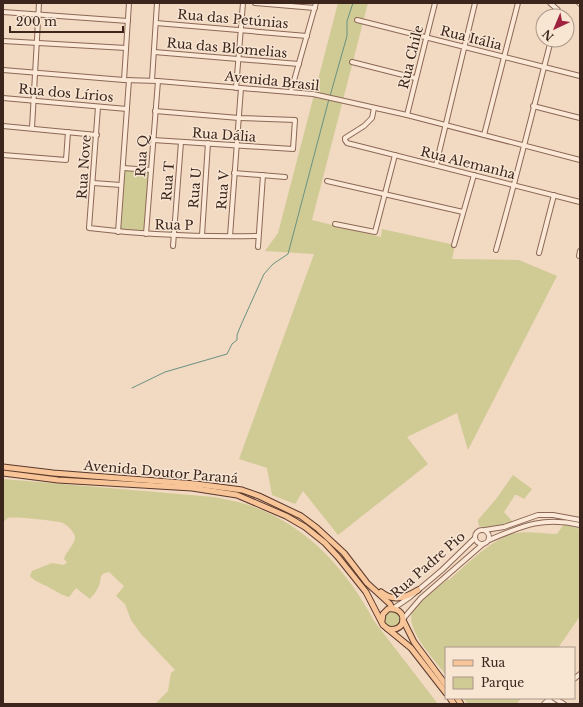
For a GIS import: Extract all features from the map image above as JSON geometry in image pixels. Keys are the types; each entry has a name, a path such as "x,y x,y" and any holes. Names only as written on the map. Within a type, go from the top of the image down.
{"main road":[{"name":"Avenida Doutor Paraná","path":"3,467 53,473 196,484 242,490 259,496 301,516 327,536 344,553 367,583 393,608"},
{"name":"Avenida Doutor Paraná","path":"3,473 58,480 192,488 237,495 286,516 305,527 325,543 366,592 382,621"},
{"path":"359,571 382,593 393,598 403,598 418,590"},
{"path":"445,684 414,642 401,613 393,608 388,609 383,614 383,625 411,648 445,692"},
{"path":"388,629 395,630 403,620"}],"street":[{"path":"32,128 39,3"},
{"path":"124,80 129,3"},
{"path":"152,80 157,3"},
{"name":"Rua V","path":"230,236 239,118 238,58 242,3"},
{"path":"255,3 315,8"},
{"path":"291,91 316,3"},
{"name":"Rua Chile","path":"407,115 415,78 435,3"},
{"path":"436,165 475,3"},
{"path":"484,135 518,3"},
{"path":"3,12 128,21"},
{"name":"Rua Itália","path":"357,20 580,76"},
{"name":"Rua das Petúnias","path":"156,23 307,36"},
{"path":"3,41 126,48"},
{"path":"496,250 515,184 533,106 549,48"},
{"name":"Rua das Blomelias","path":"154,52 299,64"},
{"path":"352,62 415,78"},
{"name":"Avenida Brasil","path":"3,70 124,80 158,80 313,94 407,115 580,160"},
{"path":"118,232 129,80"},
{"name":"Rua Q","path":"146,234 158,80"},
{"name":"Rua dos Lírios","path":"3,98 127,109"},
{"name":"Rua Nove","path":"89,228 98,106"},
{"path":"533,106 580,118"},
{"name":"Rua Alemanha","path":"374,108 372,118 364,126 344,138 350,144 515,184 580,202"},
{"path":"155,112 239,118"},
{"name":"Rua Dália","path":"153,140 293,149 295,120 239,118"},
{"path":"3,126 97,135"},
{"path":"3,155 66,160 68,132"},
{"name":"Rua T","path":"173,246 180,142"},
{"name":"Rua U","path":"202,235 208,143"},
{"path":"334,224 375,232 394,155"},
{"path":"123,168 151,170"},
{"path":"234,173 285,177"},
{"path":"258,247 263,175"},
{"path":"454,244 474,175"},
{"path":"327,181 463,212"},
{"path":"93,183 121,185"},
{"path":"539,253 554,195"},
{"name":"Rua P","path":"89,228 146,234 258,236"},
{"name":"Rua Padre Pio","path":"484,530 504,527 529,518 543,515 553,515 580,520"},
{"path":"489,540 489,535 484,530 477,532 475,538 477,543 483,544 516,528 534,523 556,521 580,525"},
{"name":"Rua Padre Pio","path":"393,608 418,590 445,567 475,538"},
{"name":"Rua Padre Pio","path":"403,620 421,598 483,544"},
{"path":"544,704 549,699 554,704"}],"green space":[{"path":"338,3 368,3 312,220 381,237 382,229 455,245 452,259 519,260 557,276 468,450 457,413 407,437 428,464 338,535 303,491 295,504 272,495 267,468 239,459 314,254 265,251 278,233"},
{"path":"125,169 150,171 145,233 120,231"},
{"path":"513,475 532,489 524,499 515,495 504,512 513,522 487,528 479,526 478,520 496,499"},
{"path":"3,479 214,497 238,502 260,509 301,532 335,563 349,581 374,621 438,704 155,704 168,691 171,673 175,670 141,634 131,620 125,604 116,596 124,586 109,572 103,574 98,588 90,599 76,588 69,597 32,578 30,576 32,571 52,563 64,565 67,562 64,559 74,543 75,537 69,527 60,522 8,518 3,522"},
{"path":"564,524 580,529 580,616 559,647 445,647 445,674 416,635 411,618 416,607 429,594 448,579 449,580 490,545 500,539 522,532 557,534"},
{"path":"392,611 398,613 400,619 398,625 392,627 386,625 384,619 386,613"},
{"path":"464,699 520,699 517,704 468,704"}],"waterway":[{"path":"330,96 347,36 347,21 353,3"},
{"path":"132,388 165,372 227,354 232,344 237,340 237,335 241,325 264,274 273,264 288,254 329,99"}]}
